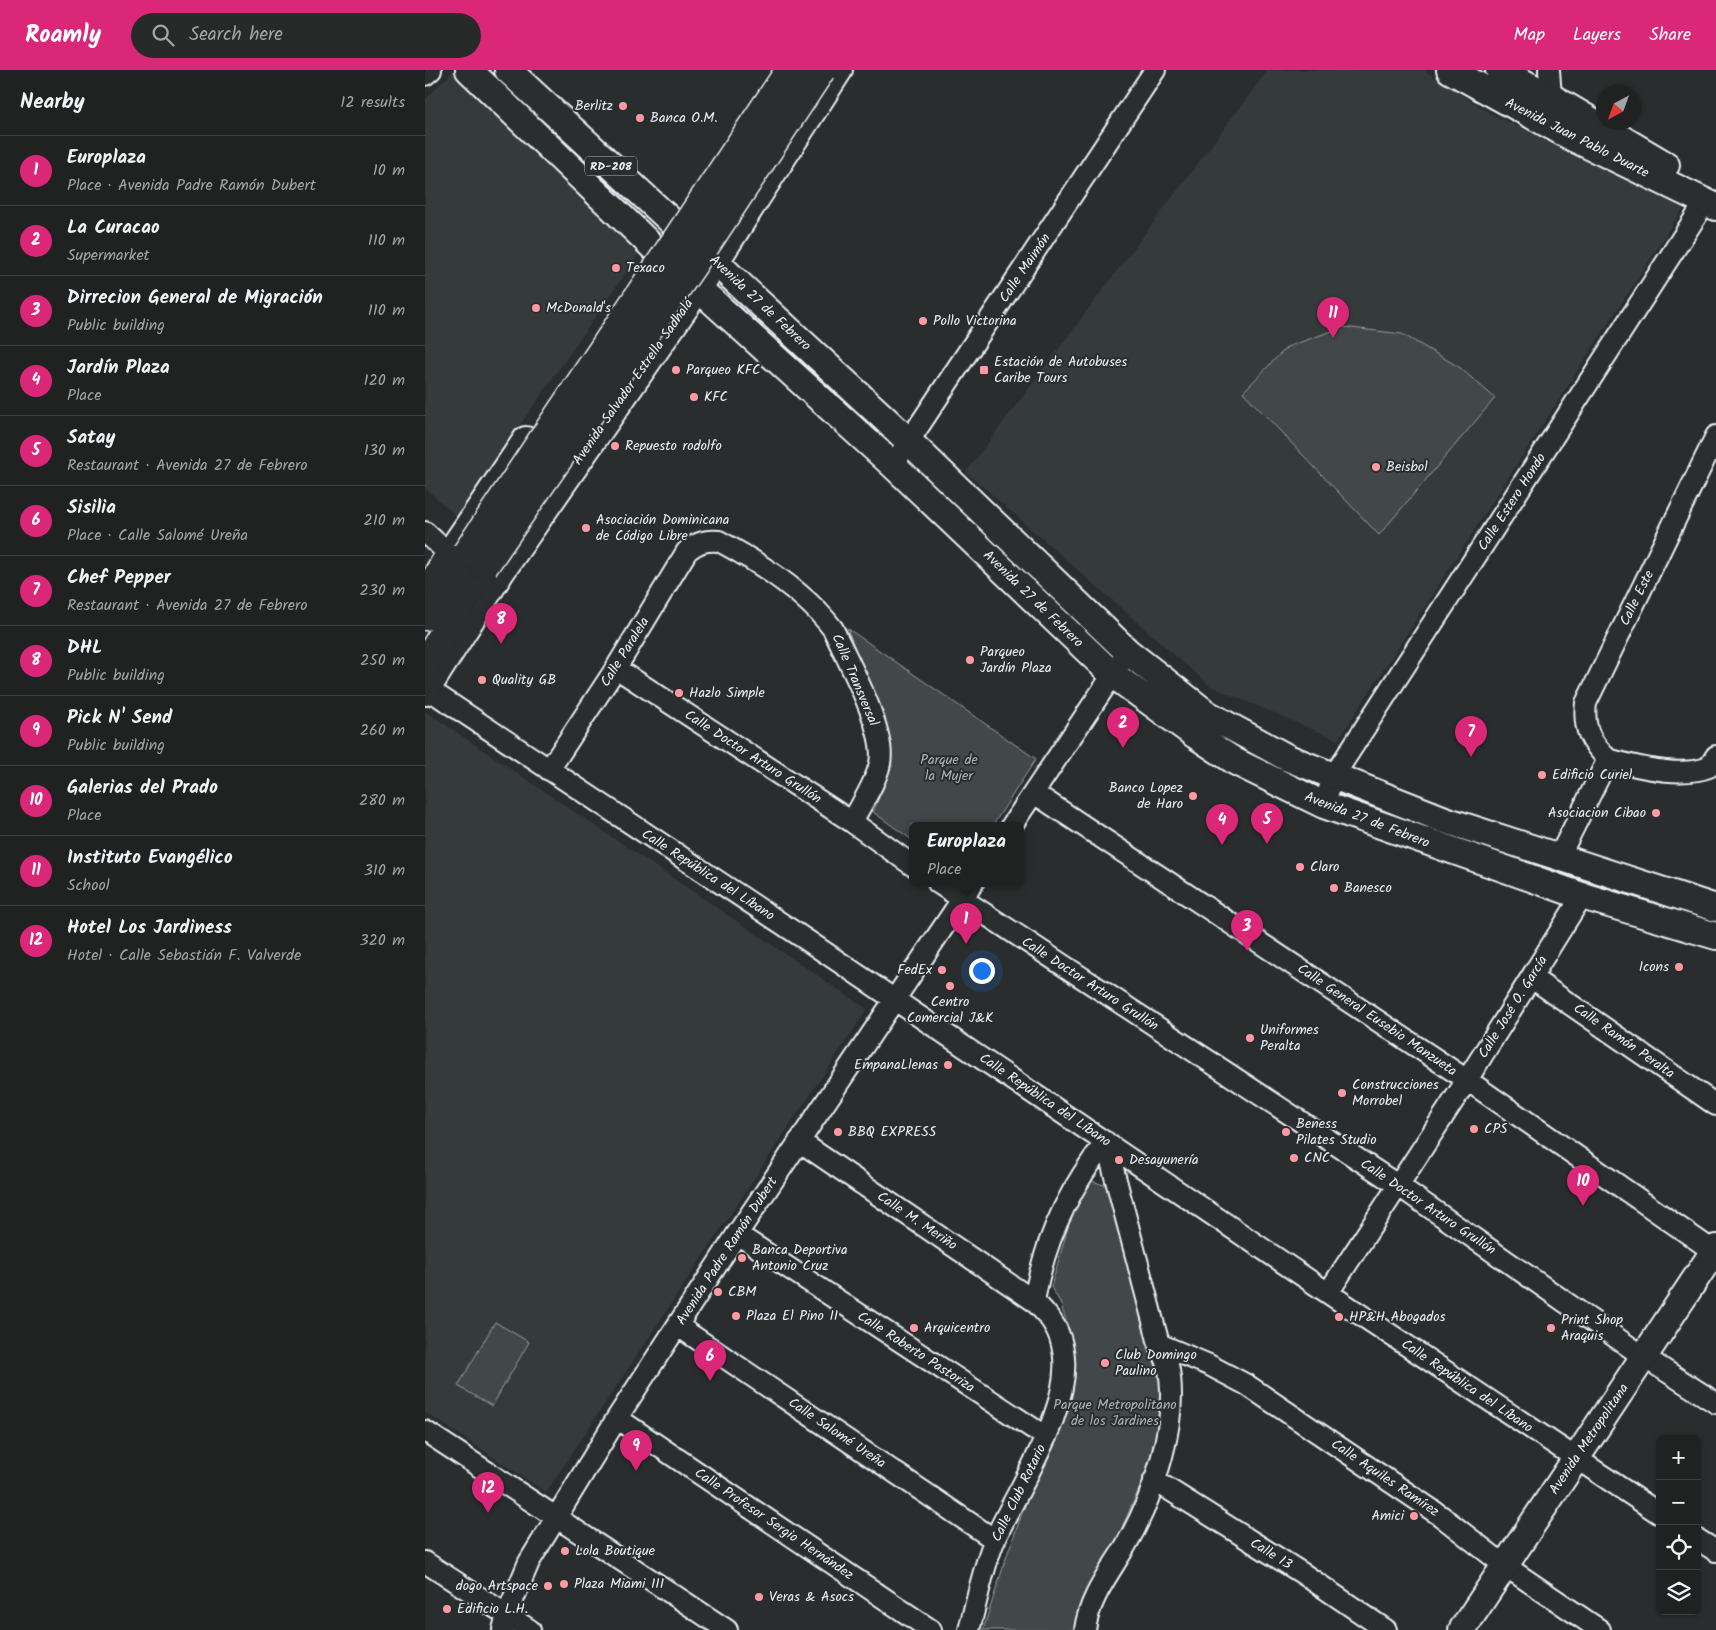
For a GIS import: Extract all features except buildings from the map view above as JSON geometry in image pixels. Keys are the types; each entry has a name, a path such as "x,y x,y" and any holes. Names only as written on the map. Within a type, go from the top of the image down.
{"highway":[{"name":"Avenida Salvador Estrella Sadhalá","path":"425,616 466,558 790,70"},
{"name":"Avenida Salvador Estrella Sadhalá","path":"426,682 466,558 692,266 821,70"}],"main road":[{"name":"Avenida 27 de Febrero","path":"469,70 655,249 893,465 1111,674 1155,707 1236,762 1324,805 1583,896 1716,936"},
{"name":"Avenida 27 de Febrero","path":"508,70 909,441 1128,652 1207,714 1250,739 1333,777 1445,820 1716,908"},
{"name":"Avenida Salvador Estrella Sadhalá","path":"425,595 466,558 655,249 774,70"},
{"name":"Avenida Salvador Estrella Sadhalá","path":"426,682 698,289 839,70"},
{"name":"Avenida Juan Pablo Duarte","path":"1499,70 1551,97 1703,187 1711,204"},
{"name":"Avenida Juan Pablo Duarte","path":"1457,72 1539,121 1711,204"},
{"name":"Avenida Metropolitana","path":"1462,1630 1715,1251"}],"street":[{"path":"425,75 431,70"},
{"name":"Calle Maimón","path":"893,465 1155,70"},
{"path":"1539,121 1551,97 1549,70"},
{"name":"Calle Estero Hondo","path":"1324,805 1333,777 1711,204"},
{"name":"Calle Este","path":"1608,760 1595,748 1587,732 1584,716 1586,703 1716,436"},
{"path":"425,532 466,558"},
{"name":"Calle Paralela","path":"549,770 616,668 687,551 696,544 706,540"},
{"name":"Calle Transversal","path":"706,540 719,541 730,547 792,588 825,618 833,629 871,713 881,746 878,772 852,822"},
{"path":"1014,822 1111,674 1128,652"},
{"name":"Calle Doctor Arturo Grullón","path":"616,668 852,822 909,863"},
{"name":"Calle República del Líbano","path":"426,682 549,770 894,999 1328,1293 1656,1511"},
{"path":"1559,857 1608,760 1687,773 1709,768 1716,756"},
{"name":"Calle General Eusebio Manzueta","path":"1034,793 1467,1080 1715,1251"},
{"name":"Calle Doctor Arturo Grullón","path":"943,887 1399,1186 1644,1356 1716,1403"},
{"name":"Avenida Padre Ramón Dubert","path":"505,1622 529,1562 617,1418 737,1234 970,887"},
{"name":"Calle José O. García","path":"1328,1293 1399,1186 1583,896"},
{"name":"Calle Ramón Peralta","path":"1532,978 1716,1105"},
{"name":"Calle M. Meriño","path":"799,1141 1034,1301"},
{"path":"1034,1301 1043,1262 1065,1204 1086,1169 1106,1142"},
{"path":"1085,1630 1087,1612 1142,1514 1154,1480 1171,1402 1167,1363 1159,1344 1106,1142"},
{"name":"Calle Roberto Pastoriza","path":"737,1234 1046,1437"},
{"name":"Calle Club Rotario","path":"969,1630 995,1540 1046,1437 1065,1370 1065,1356 1058,1331 1050,1317 1034,1301"},
{"name":"Calle Salomé Ureña","path":"678,1326 995,1540"},
{"name":"Calle Aquiles Ramírez","path":"1159,1344 1209,1365 1247,1384 1441,1516 1504,1565 1600,1630"},
{"name":"Calle Profesor Sergio Hernández","path":"617,1418 931,1630"},
{"path":"425,1431 727,1630"},
{"name":"Calle 13","path":"1154,1480 1305,1575 1386,1630"},
{"path":"1701,1542 1716,1551"},
{"path":"425,1562 505,1622 530,1630"}],"shaded area":[{"path":"454,70 463,70 638,255 457,516 425,488 425,100"},
{"path":"1268,70 1423,70 1493,115 1686,204 1338,740 1210,686 966,472"},
{"path":"425,711 867,1009 546,1492 425,1412"}],"green space":[{"name":"Beisbol","path":"1343,327 1402,334 1459,367 1495,398 1379,535 1243,392 1287,347"},
{"name":"Parque de la Mujer","path":"847,628 1036,759 995,822 909,822 909,838 873,812 892,766 888,731"},
{"name":"Parque Metropolitano de los Jardines","path":"1092,1181 1107,1186 1145,1331 1171,1417 1094,1590 1085,1630 983,1630 1007,1555 1067,1390 1072,1339 1060,1302 1051,1287 1081,1182"},
{"path":"495,1322 529,1342 492,1406 458,1386"}],"place":[{"name":"Berlitz","path":"623,106"},
{"name":"Banca O.M.","path":"640,118"},
{"name":"Texaco","path":"616,268"},
{"name":"McDonald's","path":"536,308"},
{"name":"Pollo Victorina","path":"923,321"},
{"name":"Instituto Evangélico","path":"1333,338"},
{"name":"Parqueo KFC","path":"676,370"},
{"name":"Estación de Autobuses Caribe Tours","path":"984,370"},
{"name":"KFC","path":"694,397"},
{"name":"Repuesto rodolfo","path":"615,446"},
{"name":"Beisbol","path":"1376,467"},
{"name":"Asociación Dominicana de Código Libre","path":"586,528"},
{"name":"DHL","path":"501,644"},
{"name":"Parqueo Jardín Plaza","path":"970,660"},
{"name":"Quality GB","path":"482,680"},
{"name":"Hazlo Simple","path":"679,693"},
{"name":"La Curacao","path":"1123,748"},
{"name":"Chef Pepper","path":"1471,757"},
{"name":"Edificio Curiel","path":"1542,775"},
{"name":"Banco Lopez de Haro","path":"1193,796"},
{"name":"Asociacion Cibao","path":"1656,813"},
{"name":"Satay","path":"1267,844"},
{"name":"Jardín Plaza","path":"1222,845"},
{"name":"Claro","path":"1300,867"},
{"name":"Banesco","path":"1334,888"},
{"name":"Europlaza","path":"966,944"},
{"name":"Dirrecion General de Migración","path":"1247,951"},
{"name":"Icons","path":"1679,967"},
{"name":"FedEx","path":"942,970"},
{"name":"Centro Comercial J&K","path":"950,986"},
{"name":"Uniformes Peralta","path":"1250,1038"},
{"name":"EmpanaLlenas","path":"948,1065"},
{"name":"Construcciones Morrobel","path":"1342,1093"},
{"name":"CPS","path":"1474,1129"},
{"name":"BBQ EXPRESS","path":"838,1132"},
{"name":"Beness Pilates Studio","path":"1286,1132"},
{"name":"CNC","path":"1294,1158"},
{"name":"Desayunería","path":"1119,1160"},
{"name":"Galerias del Prado","path":"1583,1206"},
{"name":"Banca Deportiva Antonio Cruz","path":"742,1258"},
{"name":"CBM","path":"718,1292"},
{"name":"Plaza El Pino II","path":"736,1316"},
{"name":"HP&H Abogados","path":"1339,1317"},
{"name":"Arquicentro","path":"914,1328"},
{"name":"Print Shop Araquis","path":"1551,1328"},
{"name":"Club Domingo Paulino","path":"1105,1363"},
{"name":"Sisilia","path":"710,1381"},
{"name":"Pick N' Send","path":"636,1471"},
{"name":"Hotel Los Jardiness","path":"488,1513"},
{"name":"Amici","path":"1414,1516"},
{"name":"Lola Boutique","path":"565,1551"},
{"name":"Plaza Miami III","path":"564,1584"},
{"name":"dogo Artspace","path":"548,1586"},
{"name":"Veras & Asocs","path":"759,1597"},
{"name":"Edificio L.H.","path":"447,1609"}]}
